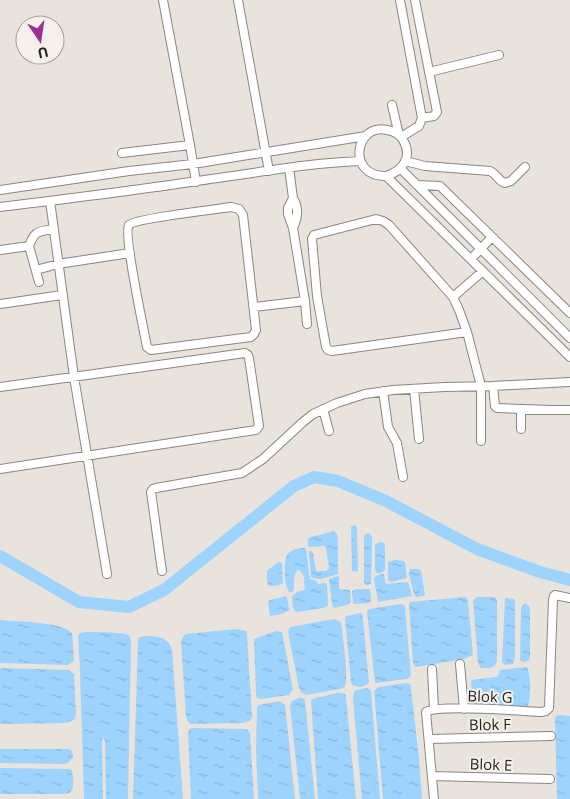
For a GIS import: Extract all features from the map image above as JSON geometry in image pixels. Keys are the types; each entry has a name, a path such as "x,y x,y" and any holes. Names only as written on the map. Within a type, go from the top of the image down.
{"street":[{"path":"163,0 196,182"},
{"path":"238,0 270,171"},
{"path":"400,0 422,118 419,126 400,136"},
{"path":"415,0 437,112 434,116 422,118"},
{"path":"429,72 499,55"},
{"path":"392,105 400,136 406,145 407,153 403,165 394,174 380,177 363,166 360,161 359,152 366,136 378,129 386,129 400,136"},
{"path":"0,190 129,171 193,164 366,136"},
{"path":"122,153 190,145"},
{"path":"0,207 289,168 360,161"},
{"path":"403,165 490,171 505,183 525,167"},
{"path":"403,165 417,184 570,338"},
{"path":"289,168 293,198 287,212 292,228 305,301 307,324"},
{"path":"386,176 570,356"},
{"path":"417,184 440,186 570,313"},
{"path":"50,201 74,378 107,574"},
{"path":"231,207 237,208 243,215 254,307 256,330 254,334 251,337 149,350 130,253 127,232 128,227 132,223 231,207"},
{"path":"467,332 329,351 326,347 317,296 313,236 376,219 383,221 453,297 467,332 481,386 481,441"},
{"path":"39,282 29,246 36,232 53,229"},
{"path":"471,259 492,237"},
{"path":"0,250 29,246"},
{"path":"36,270 58,264 130,253"},
{"path":"453,297 483,271"},
{"path":"0,304 62,295"},
{"path":"254,307 305,301"},
{"path":"0,388 245,353 249,358 259,426 257,430 0,469"},
{"path":"162,571 152,490 232,476 244,472 263,459 303,422 322,409 351,398 383,392 570,382"},
{"path":"493,386 496,408 570,410"},
{"path":"414,389 419,439"},
{"path":"383,392 388,427 396,439 403,477"},
{"path":"521,408 521,429"},
{"path":"322,409 329,431"},
{"name":"Blok G","path":"431,710 546,711 549,708 552,600 555,595 570,598"},
{"path":"460,664 464,709"},
{"path":"432,669 431,710 426,714 430,739 434,799"},
{"name":"Blok F","path":"430,739 551,736"},
{"name":"Blok E","path":"432,776 550,779"}],"water":[{"path":"354,525 357,527 357,572 352,571 351,527"},
{"path":"334,531 338,537 338,574 321,579 311,577 309,551 313,553 316,571 326,571 329,568 325,546 309,547 308,539"},
{"path":"368,533 372,537 371,584 367,585 364,583 364,536"},
{"path":"381,542 385,546 385,570 377,573 375,570 375,544"},
{"path":"295,549 306,549 310,579 315,580 318,584 327,584 328,606 297,612 293,608 292,596 304,590 304,578 298,570 295,577 294,591 289,592 285,578 285,563 287,554"},
{"path":"395,560 405,562 407,578 391,582 388,580 388,562"},
{"path":"280,562 282,563 283,583 276,586 268,585 267,571"},
{"path":"410,569 421,571 424,596 416,597 414,594 409,574"},
{"path":"384,574 386,584 408,582 412,596 378,602 374,579"},
{"path":"338,576 339,589 350,591 351,603 334,608 329,579"},
{"path":"356,589 370,589 371,601 369,603 353,603 352,591"},
{"path":"286,596 289,610 282,614 270,616 268,602"},
{"path":"465,597 468,602 473,655 464,659 416,667 413,664 410,602"},
{"path":"477,597 495,597 497,600 497,661 491,668 481,668 478,663 473,600"},
{"path":"505,598 514,599 515,601 515,657 513,664 505,665 502,662"},
{"path":"400,604 405,607 411,676 407,679 375,683 367,612 369,609"},
{"path":"523,604 530,607 530,658 528,661 522,662 520,660 521,608"},
{"path":"361,613 369,683 359,687 354,686 351,682 345,619 346,616"},
{"path":"334,619 341,622 346,683 344,688 306,695 299,688 288,632 290,627"},
{"path":"0,620 49,624 66,629 72,633 73,662 68,665 0,663"},
{"path":"236,629 246,631 247,634 252,717 250,721 242,723 191,724 186,717 182,638 186,634"},
{"path":"276,631 282,632 293,689 289,695 257,698 254,639"},
{"path":"80,633 121,633 128,635 131,639 128,799 106,799 105,741 103,737 103,799 84,799 78,636"},
{"path":"144,636 165,639 172,650 183,799 133,799 138,638"},
{"path":"527,667 530,692 528,706 525,708 476,705 473,702 472,680 496,677 500,670"},
{"path":"0,668 69,670 74,674 76,714 74,720 66,723 0,724"},
{"path":"410,684 411,688 422,799 383,799 374,691 378,687"},
{"path":"366,688 371,691 380,799 362,799 353,700 354,691"},
{"path":"337,693 345,694 346,697 356,799 318,799 311,701 312,699"},
{"path":"298,698 305,700 315,799 300,799 290,706 292,701"},
{"path":"280,701 285,705 295,799 258,799 257,707"},
{"path":"559,715 570,716 570,799 557,799 555,719"},
{"path":"189,729 247,729 250,733 254,799 191,799 188,733"},
{"path":"0,749 69,749 72,751 73,757 66,764 0,763"},
{"path":"0,768 69,769 72,770 73,788 70,793 65,794 0,794"}],"waterway":[{"path":"0,556 79,602 129,607 164,590 294,486 314,477 338,481 386,501 477,549 540,572 570,580"}]}
